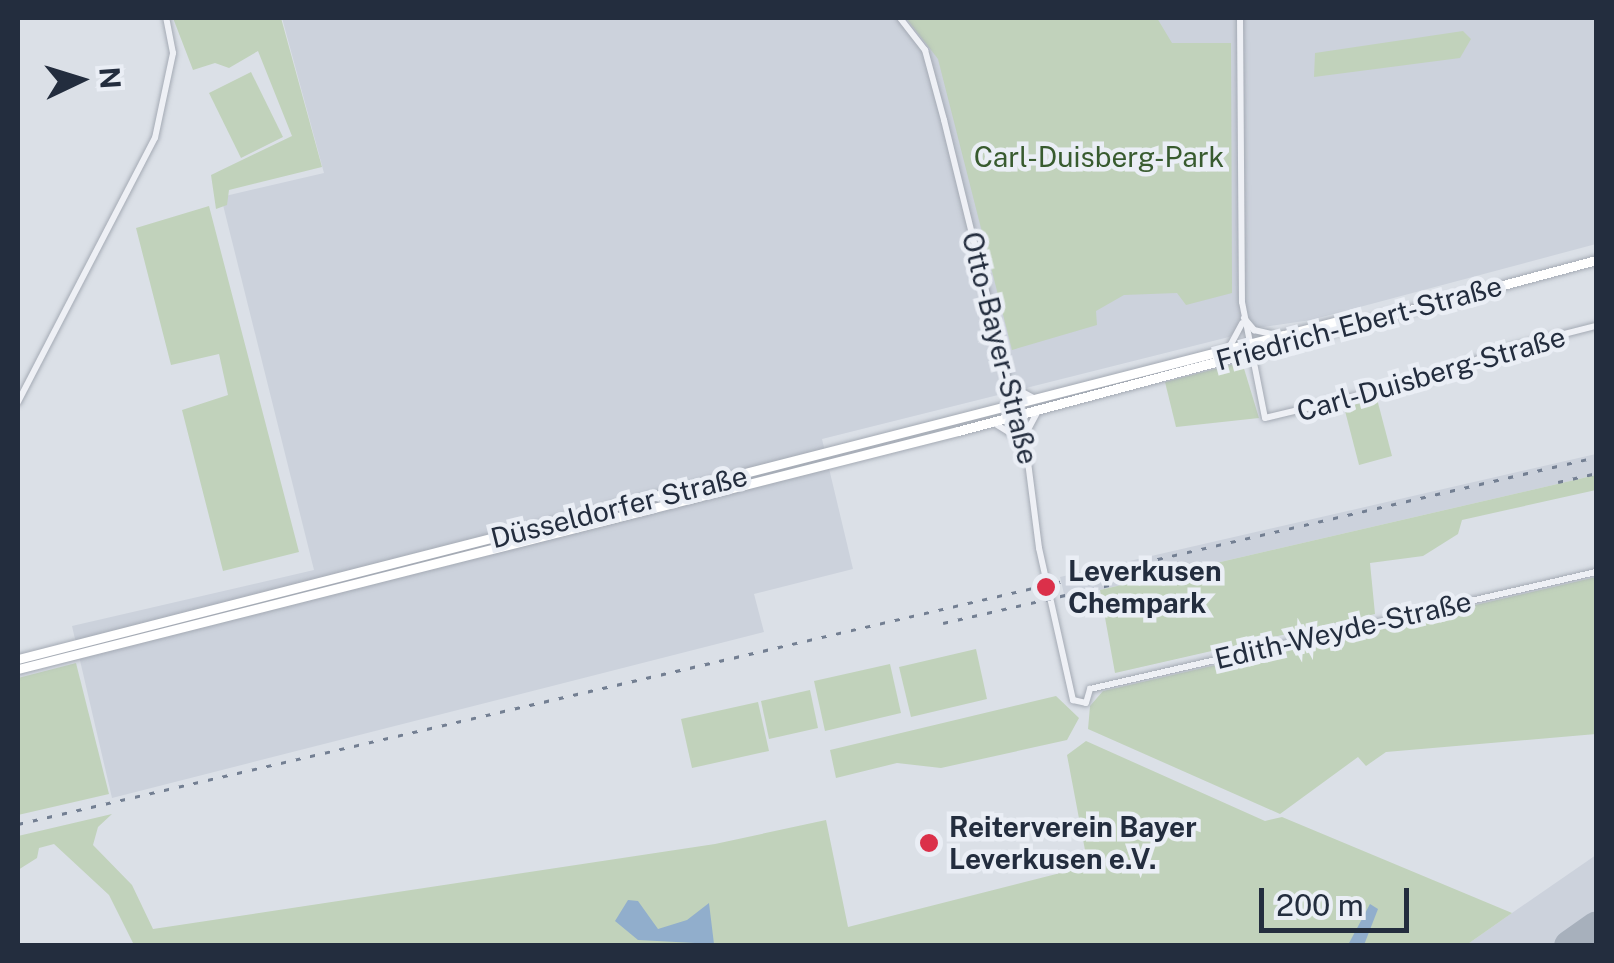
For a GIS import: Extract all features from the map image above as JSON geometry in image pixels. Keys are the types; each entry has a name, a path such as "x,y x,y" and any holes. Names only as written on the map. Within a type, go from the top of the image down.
{"main road":[{"name":"Friedrich-Ebert-Straße","path":"1282,336 1596,257"},
{"name":"Friedrich-Ebert-Straße","path":"1122,386 1596,257"},
{"path":"1248,349 1282,336"},
{"name":"Friedrich-Ebert-Straße","path":"1220,352 1248,349"},
{"name":"Düsseldorfer Straße","path":"18,670 1015,411 1220,352"},
{"name":"Düsseldorfer Straße","path":"1041,404 1122,386"},
{"name":"Düsseldorfer Straße","path":"727,484 992,422 1015,411"},
{"name":"Düsseldorfer Straße","path":"18,660 474,549"}],"street":[{"path":"18,402 22,383 128,200 155,138 173,53 166,18"},
{"name":"Otto-Bayer-Straße","path":"900,18 927,57 1022,440 1042,564 1073,687"},
{"path":"1240,18 1243,317 1248,349"},
{"path":"1243,317 1258,332 1282,336"},
{"path":"1220,352 1238,338 1243,317"},
{"name":"Carl-Duisberg-Straße","path":"1248,349 1265,418 1431,378 1500,350 1596,326"},
{"path":"992,422 1022,440 1041,404 1008,384"},
{"name":"Edith-Weyde-Straße","path":"1090,689 1596,572"},
{"path":"1073,687 1090,689 1088,701 1080,704 1072,698 1073,687"}],"shaded area":[{"path":"282,18 1596,18 1596,244 1311,320 1256,328 1250,321 1229,337 822,439 853,569 754,594 764,632 112,798 72,626 314,570 221,197 324,173"},
{"path":"1596,454 1596,475 1065,598 1060,577"},
{"path":"1596,855 1596,945 1465,946 1512,913"}],"green space":[{"path":"173,18 281,18 322,167 229,190 227,205 216,209 211,175 292,136 258,51 229,68 215,63 193,70"},
{"name":"Carl-Duisberg-Park","path":"906,18 1157,18 1172,43 1231,43 1232,293 1186,305 1177,293 1124,295 1096,311 1097,325 1012,350 938,59"},
{"path":"1463,31 1471,39 1460,58 1314,77 1315,53"},
{"path":"251,72 283,137 241,158 209,93"},
{"path":"209,206 299,552 223,571 182,410 228,395 219,354 171,365 136,228"},
{"path":"1242,362 1259,418 1176,427 1165,382"},
{"path":"1377,399 1392,456 1359,465 1344,407"},
{"path":"1596,475 1596,490 1462,520 1458,534 1423,556 1370,563 1375,614 1115,673 1100,590"},
{"path":"1596,577 1596,734 1386,752 1366,766 1358,757 1280,814 1088,729 1090,706 1103,691"},
{"path":"976,649 987,699 911,717 899,667"},
{"path":"76,663 109,794 18,815 18,678"},
{"path":"890,664 901,713 825,731 814,681"},
{"path":"810,690 818,728 769,739 761,701"},
{"path":"1056,696 1079,718 1067,740 941,768 897,763 836,778 830,750"},
{"path":"758,702 769,751 692,768 681,719"},
{"path":"1086,741 1265,821 1282,817 1512,913 1465,946 134,945 109,895 54,844 39,848 37,858 18,870 18,836 112,814 98,827 93,845 132,885 153,929 715,844 826,820 848,927 1088,866 1067,755"}],"water":[{"path":"628,900 638,901 658,929 687,920 709,903 714,944 638,940 615,921"},
{"path":"1370,904 1378,909 1364,945 1348,945"}],"runway":[{"path":"1570,946 1596,928"}],"railway":[{"path":"18,824 1596,457"},
{"path":"1558,482 1596,473"},
{"path":"943,623 1153,575"}],"place":[{"name":"Leverkusen Chempark","path":"1046,587"},
{"name":"Reiterverein Bayer Leverkusen e.V.","path":"929,843"}]}
